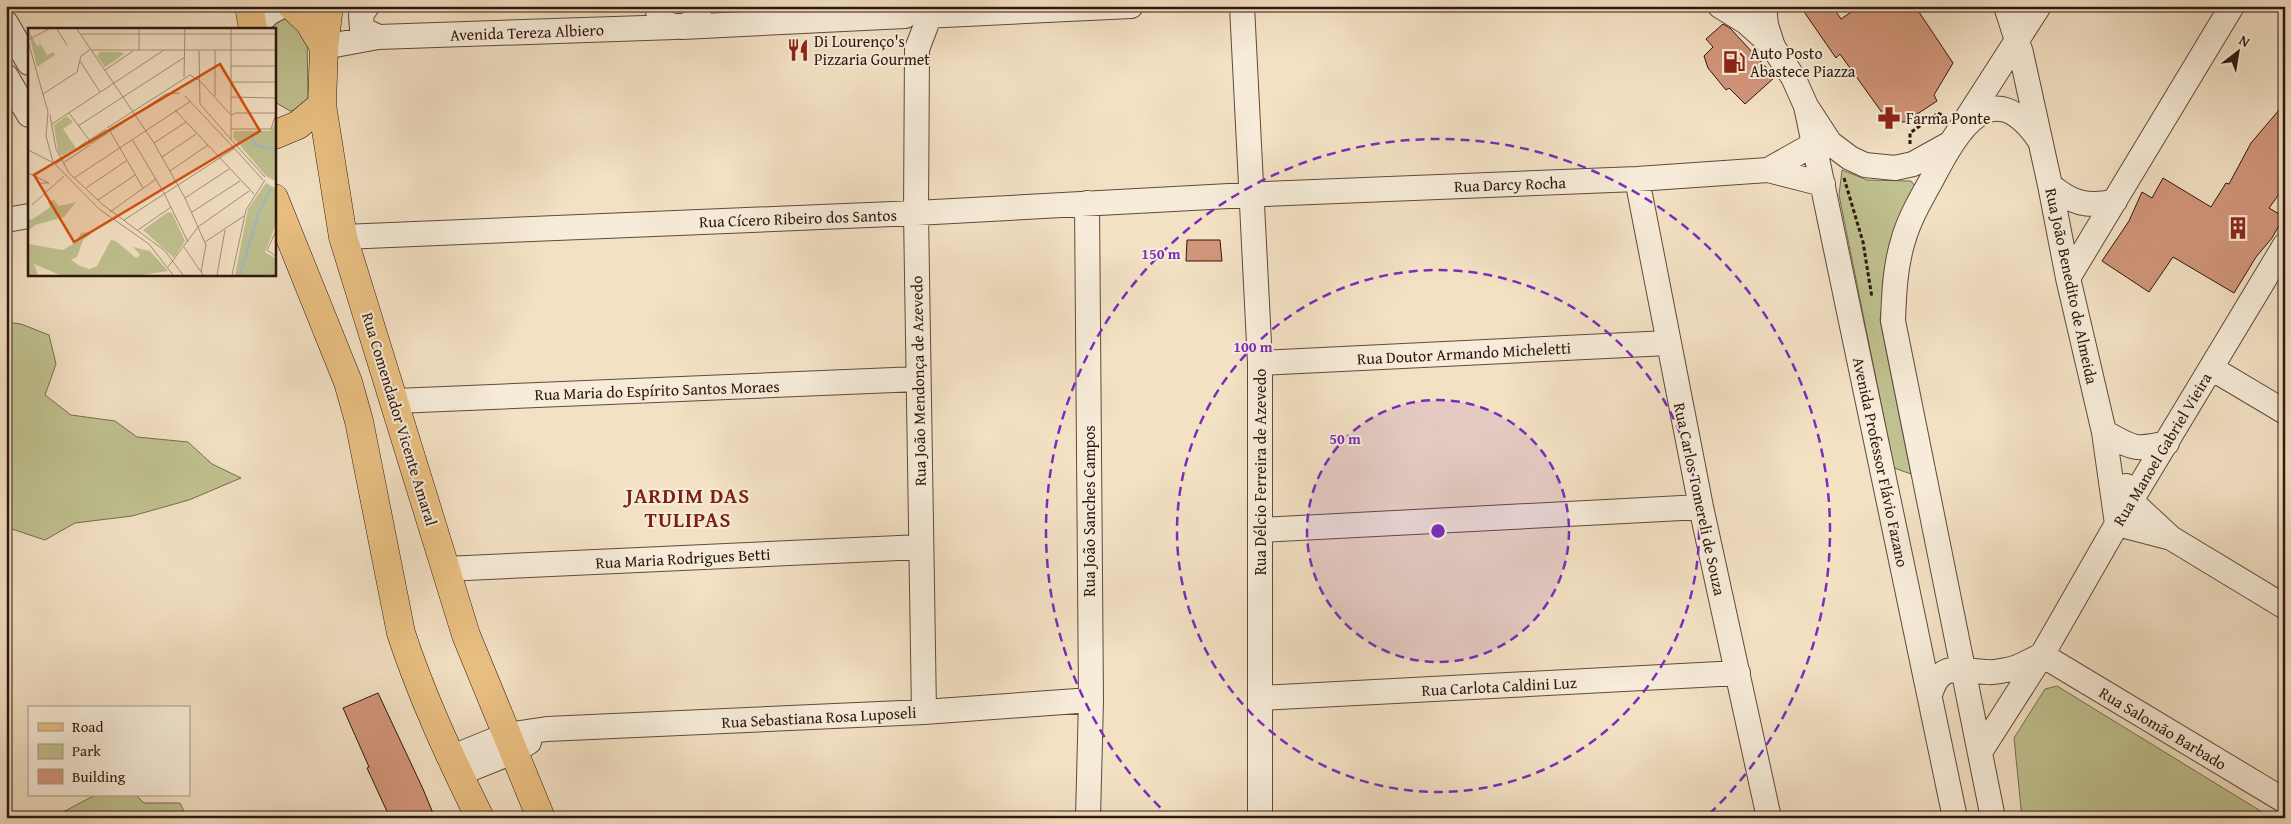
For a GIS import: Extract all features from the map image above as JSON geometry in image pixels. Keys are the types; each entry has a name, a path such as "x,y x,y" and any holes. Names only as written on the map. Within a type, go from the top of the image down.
{"main road":[{"path":"292,6 309,22 324,48"},
{"name":"Rua Comendador Vicente Amaral","path":"329,6 324,48 322,105 344,237 396,400 466,635 541,818"},
{"path":"275,141 282,129 322,105"},
{"path":"275,200 348,382 359,421 401,633 419,684 454,766 480,818"}],"street":[{"path":"252,21 282,6"},
{"path":"367,6 361,15 362,29 378,37"},
{"path":"656,6 663,22 678,27 693,21 697,16 700,6"},
{"name":"Avenida Tereza Albiero","path":"324,48 378,37 678,27 915,11 1131,6"},
{"name":"Rua Délcio Ferreira de Azevedo","path":"1242,6 1260,363 1260,818"},
{"path":"1720,6 1746,22 1774,46"},
{"path":"1764,6 1766,25 1774,46 1793,77 1806,106 1830,143 1845,154 1865,165 1895,168 1913,164 1951,143"},
{"name":"Rua João Benedito de Almeida","path":"2006,6 2017,43 2040,141 2068,278 2104,432 2118,524 2171,538"},
{"path":"1992,818 1893,321 1896,274 1903,240 1914,213 1951,143 2039,6"},
{"path":"2068,278 2232,6"},
{"name":"Rua João Mendonça de Azevedo","path":"915,11 917,49 918,379 924,712"},
{"path":"6,23 28,61"},
{"path":"6,76 26,109"},
{"name":"Avenida Professor Flávio Fazano","path":"1806,106 1955,818"},
{"name":"Rua João Benedito de Almeida","path":"1951,143 1979,113 1998,109 2019,116 2029,124 2040,141"},
{"name":"Rua Darcy Rocha","path":"1768,170 1814,144"},
{"name":"Rua Darcy Rocha","path":"1252,194 1637,179 1768,170 1822,184"},
{"name":"Rua Carlos Tomereli de Souza","path":"1637,179 1701,507 1770,818"},
{"path":"2050,185 2064,197 2080,202 2098,206 2115,201"},
{"name":"Rua Cícero Ribeiro dos Santos","path":"344,237 916,212 1252,194"},
{"name":"Rua João Sanches Campos","path":"1087,203 1091,700 1088,818"},
{"path":"6,220 28,216"},
{"name":"Rua Manoel Gabriel Vieira","path":"1980,752 2042,655 2131,500 2285,245"},
{"name":"Rua Doutor Armando Micheletti","path":"1260,363 1668,343"},
{"path":"2211,368 2285,412"},
{"name":"Rua Maria do Espírito Santos Moraes","path":"396,400 918,379"},
{"path":"2104,432 2130,447 2147,448 2167,443"},
{"name":"Rua João Benedito de Almeida","path":"2104,432 2131,500 2171,538 2285,607"},
{"path":"1260,530 1701,507"},
{"name":"Rua Maria Rodrigues Betti","path":"445,569 921,547"},
{"path":"1930,695 1933,683 1940,675 1951,669 1987,672 2009,670 2042,655"},
{"name":"Rua Salomão Barbado","path":"2042,655 2285,801"},
{"name":"Rua Carlota Caldini Luz","path":"1260,698 1738,673"},
{"name":"Rua Sebastiana Rosa Luposeli","path":"506,734 526,726 547,729 924,712 1091,700"},
{"path":"454,766 506,734 547,729"},
{"path":"1962,818 1975,811 1984,812 1992,818"}],"path":[{"path":"1910,133 1938,113"}],"green space":[{"path":"284,16 307,34 308,99 299,109 290,111 275,102 275,28 272,28 276,20"},
{"path":"1842,170 1867,180 1911,181 1915,186 1888,259 1880,320 1911,474 1894,468 1839,195"},
{"path":"6,322 21,324 49,335 56,364 45,395 71,415 115,421 137,437 188,442 212,464 241,478 189,500 132,516 75,523 45,540 6,527"},
{"path":"2057,686 2272,818 2022,818 2014,738 2045,689"},
{"path":"93,796 137,796 144,803 180,803 187,818 52,818"}],"building":[{"path":"1800,6 1832,6 1841,19 1860,6 1915,6 1953,63 1934,95 1937,101 1905,122 1888,121 1840,54 1836,58"},
{"name":"Auto Posto Abastece Piazza","path":"1723,24 1730,28 1775,77 1745,104 1729,88 1726,90 1708,68 1704,56 1713,47 1706,39"},
{"path":"2285,103 2285,186 2269,208 2284,217 2272,238 2256,257 2234,293 2173,257 2149,292 2102,261 2129,221 2142,192 2152,198 2163,178 2211,207 2226,183 2229,184 2251,143"},
{"path":"1187,240 1220,240 1222,261 1186,261"},
{"path":"378,693 435,818 390,818 367,768 369,767 343,708"}],"place":[{"name":"Di Lourenço's Pizzaria Gourmet","path":"798,50"},
{"name":"Auto Posto Abastece Piazza","path":"1734,62"},
{"name":"Farma Ponte","path":"1889,118"},
{"name":"ㅤ","path":"2238,228"}],"district":[{"name":"JARDIM DAS TULIPAS","path":"688,507"}]}
